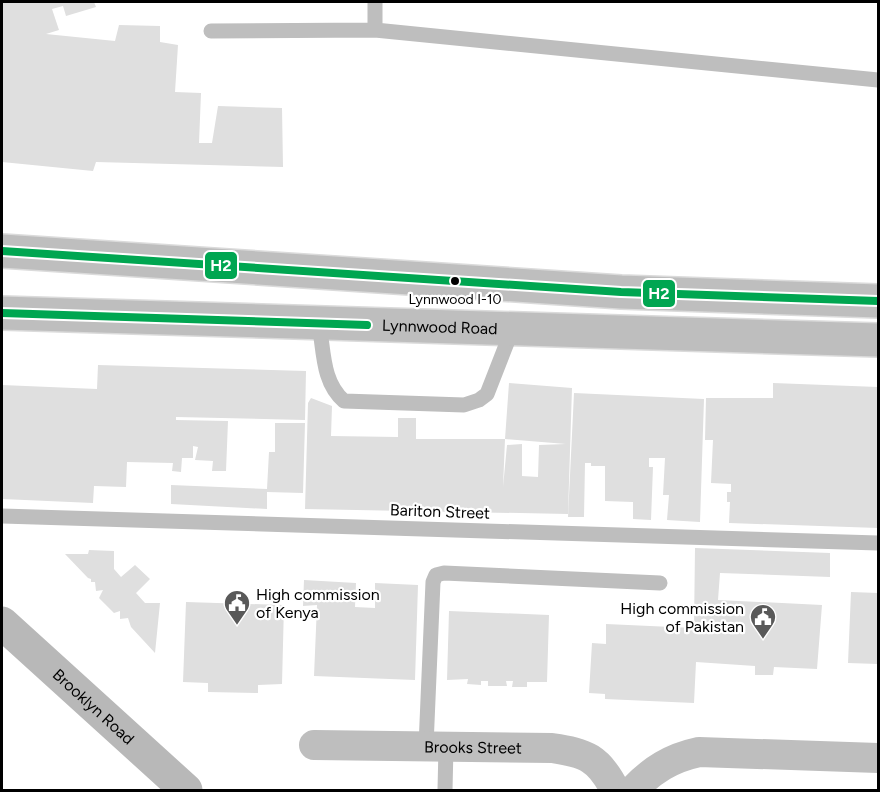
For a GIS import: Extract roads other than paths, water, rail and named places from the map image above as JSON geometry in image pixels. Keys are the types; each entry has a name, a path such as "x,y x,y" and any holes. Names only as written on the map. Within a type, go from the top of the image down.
{"main road":[{"path":"2,251 621,291 879,301"},
{"name":"Lynnwood Road","path":"2,313 879,340"},
{"name":"Brooklyn Road","path":"2,623 186,790"}],"street":[{"name":"Brooks Street","path":"314,745 552,748 576,751 598,765 615,790"},
{"path":"633,790 662,765 678,756 699,752 879,758"}],"lane":[{"path":"375,2 375,30"},
{"path":"211,31 375,30 879,80"},
{"path":"320,324 328,379 333,392 344,401 428,404 464,405 487,394 512,330"},
{"name":"Bariton Street","path":"2,516 879,543"},
{"path":"445,790 436,746 433,582 436,575 444,573 660,583"}],"place":[{"name":"Lynnwood I-10","path":"455,281"},
{"name":"High commission of Kenya","path":"237,626"},
{"name":"High commission of Pakistan","path":"763,640"}]}
